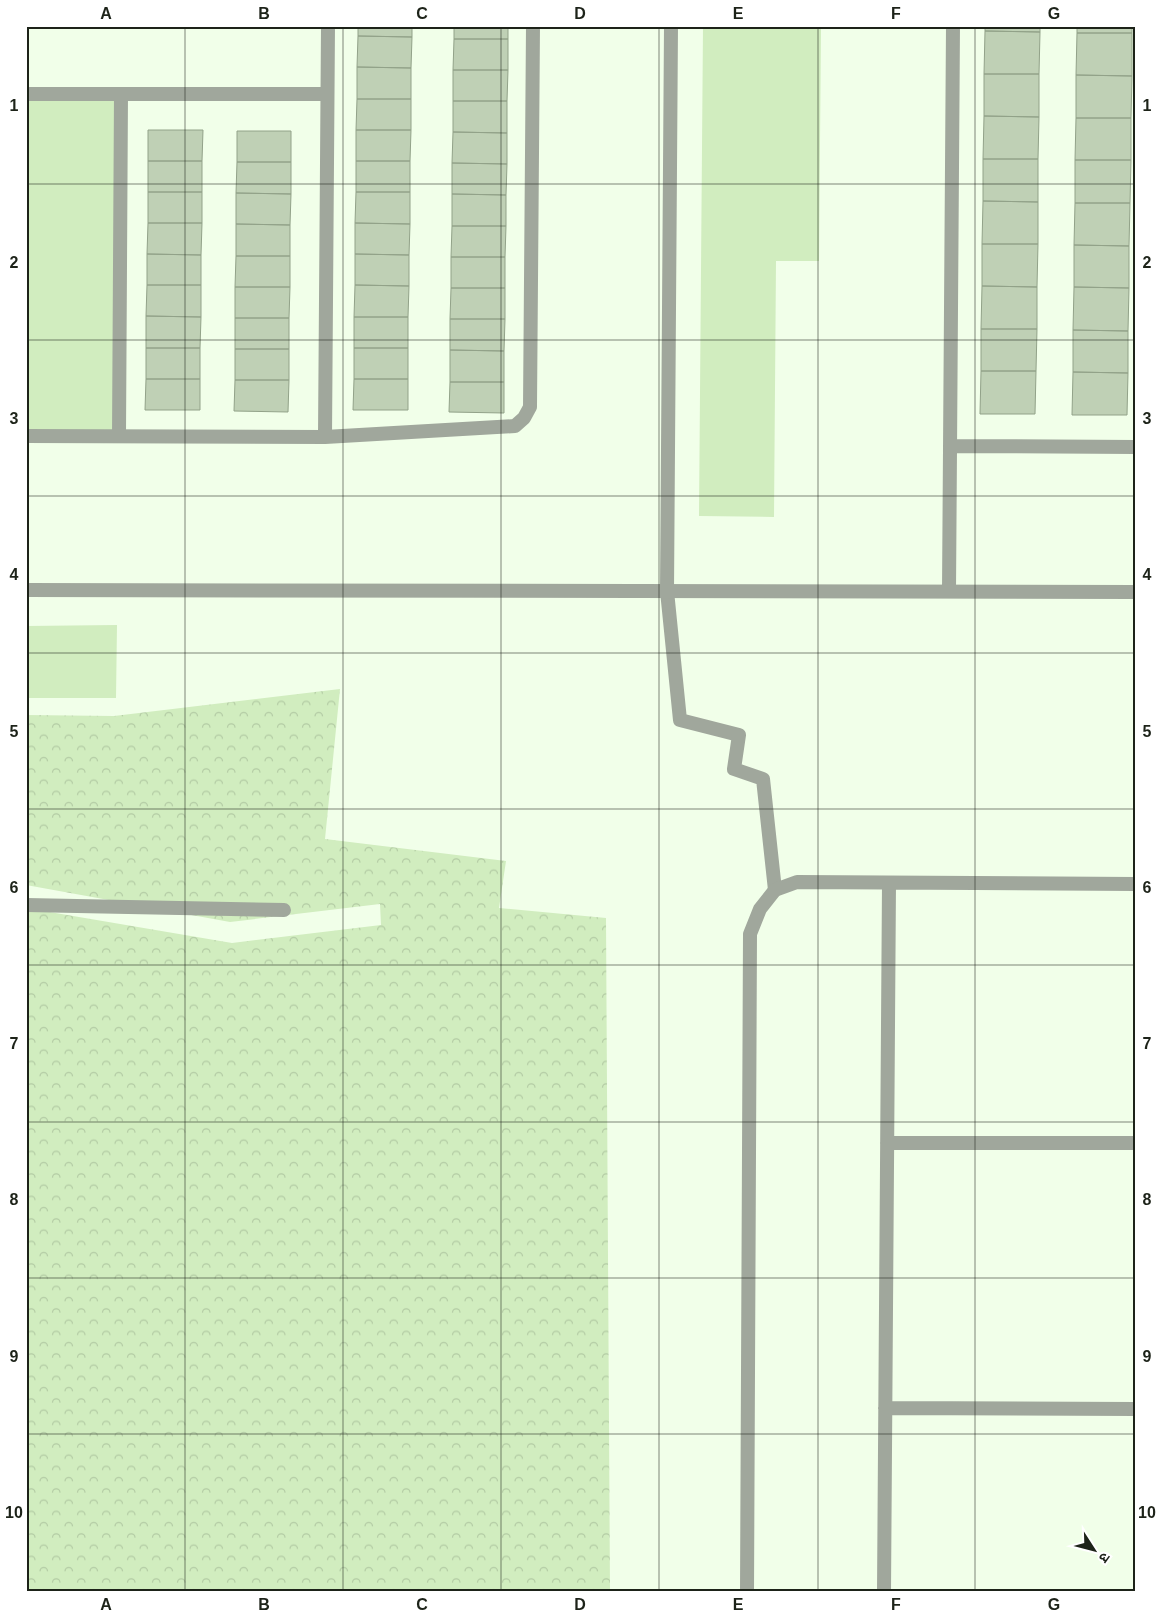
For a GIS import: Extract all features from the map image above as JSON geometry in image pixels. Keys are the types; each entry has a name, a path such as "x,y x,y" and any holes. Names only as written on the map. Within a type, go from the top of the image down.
{"street":[{"path":"325,437 328,26"},
{"path":"26,436 325,437 515,426 524,418 530,407 534,26"},
{"path":"671,26 668,591 680,720 739,735 734,769 763,779 775,890"},
{"path":"949,591 953,26"},
{"path":"26,94 327,94"},
{"path":"119,436 121,94"},
{"path":"950,446 1135,447"},
{"path":"26,590 1135,592"},
{"path":"746,1592 750,934 760,910 775,890 797,882 1135,884"},
{"path":"884,1592 888,883"},
{"path":"26,905 284,910"},
{"path":"887,1142 1135,1143"},
{"path":"885,1408 1135,1409"}],"green space":[{"path":"703,26 821,26 819,261 776,261 774,517 699,516"},
{"path":"26,94 121,94 119,436 26,436"},
{"path":"117,625 116,698 26,698 26,626"},
{"path":"340,689 325,839 506,861 499,908 606,918 610,1592 26,1592 26,908 232,943 381,925 380,904 230,922 26,885 26,715 114,716"}],"building":[{"path":"358,26 412,26 412,37 358,36"},
{"path":"454,26 508,26 508,39 454,39"},
{"path":"985,26 1040,26 1040,32 985,31"},
{"path":"1077,26 1132,26 1132,33 1077,33"},
{"path":"985,31 1040,32 1039,74 984,74"},
{"path":"1077,33 1132,33 1132,76 1076,75"},
{"path":"358,36 412,37 411,68 357,67"},
{"path":"454,39 508,39 508,70 453,70"},
{"path":"357,67 411,68 411,99 357,99"},
{"path":"453,70 508,70 507,101 453,101"},
{"path":"984,74 1039,74 1039,117 984,116"},
{"path":"1076,75 1132,76 1131,118 1076,118"},
{"path":"357,99 411,99 411,130 356,130"},
{"path":"453,101 507,101 507,133 453,132"},
{"path":"984,116 1039,117 1038,159 983,159"},
{"path":"1076,118 1131,118 1131,160 1075,160"},
{"path":"148,130 203,130 202,161 148,161"},
{"path":"356,130 411,130 410,161 356,161"},
{"path":"237,131 291,131 291,162 237,162"},
{"path":"453,132 507,133 507,164 452,163"},
{"path":"983,159 1038,159 1038,202 983,201"},
{"path":"1075,160 1131,160 1130,203 1075,203"},
{"path":"148,161 202,161 202,192 148,192"},
{"path":"356,161 410,161 410,192 356,192"},
{"path":"237,162 291,162 291,194 236,193"},
{"path":"452,163 507,164 506,195 452,194"},
{"path":"148,192 202,192 202,223 148,223"},
{"path":"356,192 410,192 410,224 355,223"},
{"path":"236,193 291,194 290,225 236,224"},
{"path":"452,194 506,195 506,226 452,226"},
{"path":"983,201 1038,202 1038,244 982,244"},
{"path":"1075,203 1130,203 1129,246 1074,245"},
{"path":"148,223 202,223 201,255 147,254"},
{"path":"355,223 410,224 409,255 355,254"},
{"path":"236,224 290,225 290,256 236,256"},
{"path":"452,226 506,226 505,257 451,257"},
{"path":"982,244 1038,244 1037,287 982,286"},
{"path":"1074,245 1129,246 1129,288 1074,287"},
{"path":"147,254 201,255 201,285 147,285"},
{"path":"355,254 409,255 409,286 355,285"},
{"path":"236,256 290,256 290,287 235,287"},
{"path":"451,257 505,257 505,288 451,288"},
{"path":"147,285 201,285 201,317 146,316"},
{"path":"355,285 409,286 408,317 354,317"},
{"path":"982,286 1037,287 1037,329 981,329"},
{"path":"235,287 290,287 289,318 235,318"},
{"path":"1074,287 1129,288 1128,331 1073,330"},
{"path":"451,288 505,288 505,319 450,319"},
{"path":"146,316 201,317 200,348 146,348"},
{"path":"354,317 408,317 408,348 354,348"},
{"path":"235,318 289,318 289,349 235,349"},
{"path":"450,319 505,319 504,351 450,350"},
{"path":"981,329 1037,329 1036,371 981,371"},
{"path":"1073,330 1128,331 1128,373 1073,372"},
{"path":"146,348 200,348 200,379 146,379"},
{"path":"354,348 408,348 408,379 354,379"},
{"path":"235,349 289,349 289,380 235,380"},
{"path":"450,350 504,351 504,382 450,382"},
{"path":"981,371 1036,371 1035,414 980,414"},
{"path":"1073,372 1128,373 1127,415 1072,415"},
{"path":"146,379 200,379 200,410 145,410"},
{"path":"354,379 408,379 408,410 353,410"},
{"path":"235,380 289,380 288,412 234,411"},
{"path":"450,382 504,382 504,413 449,412"}]}
